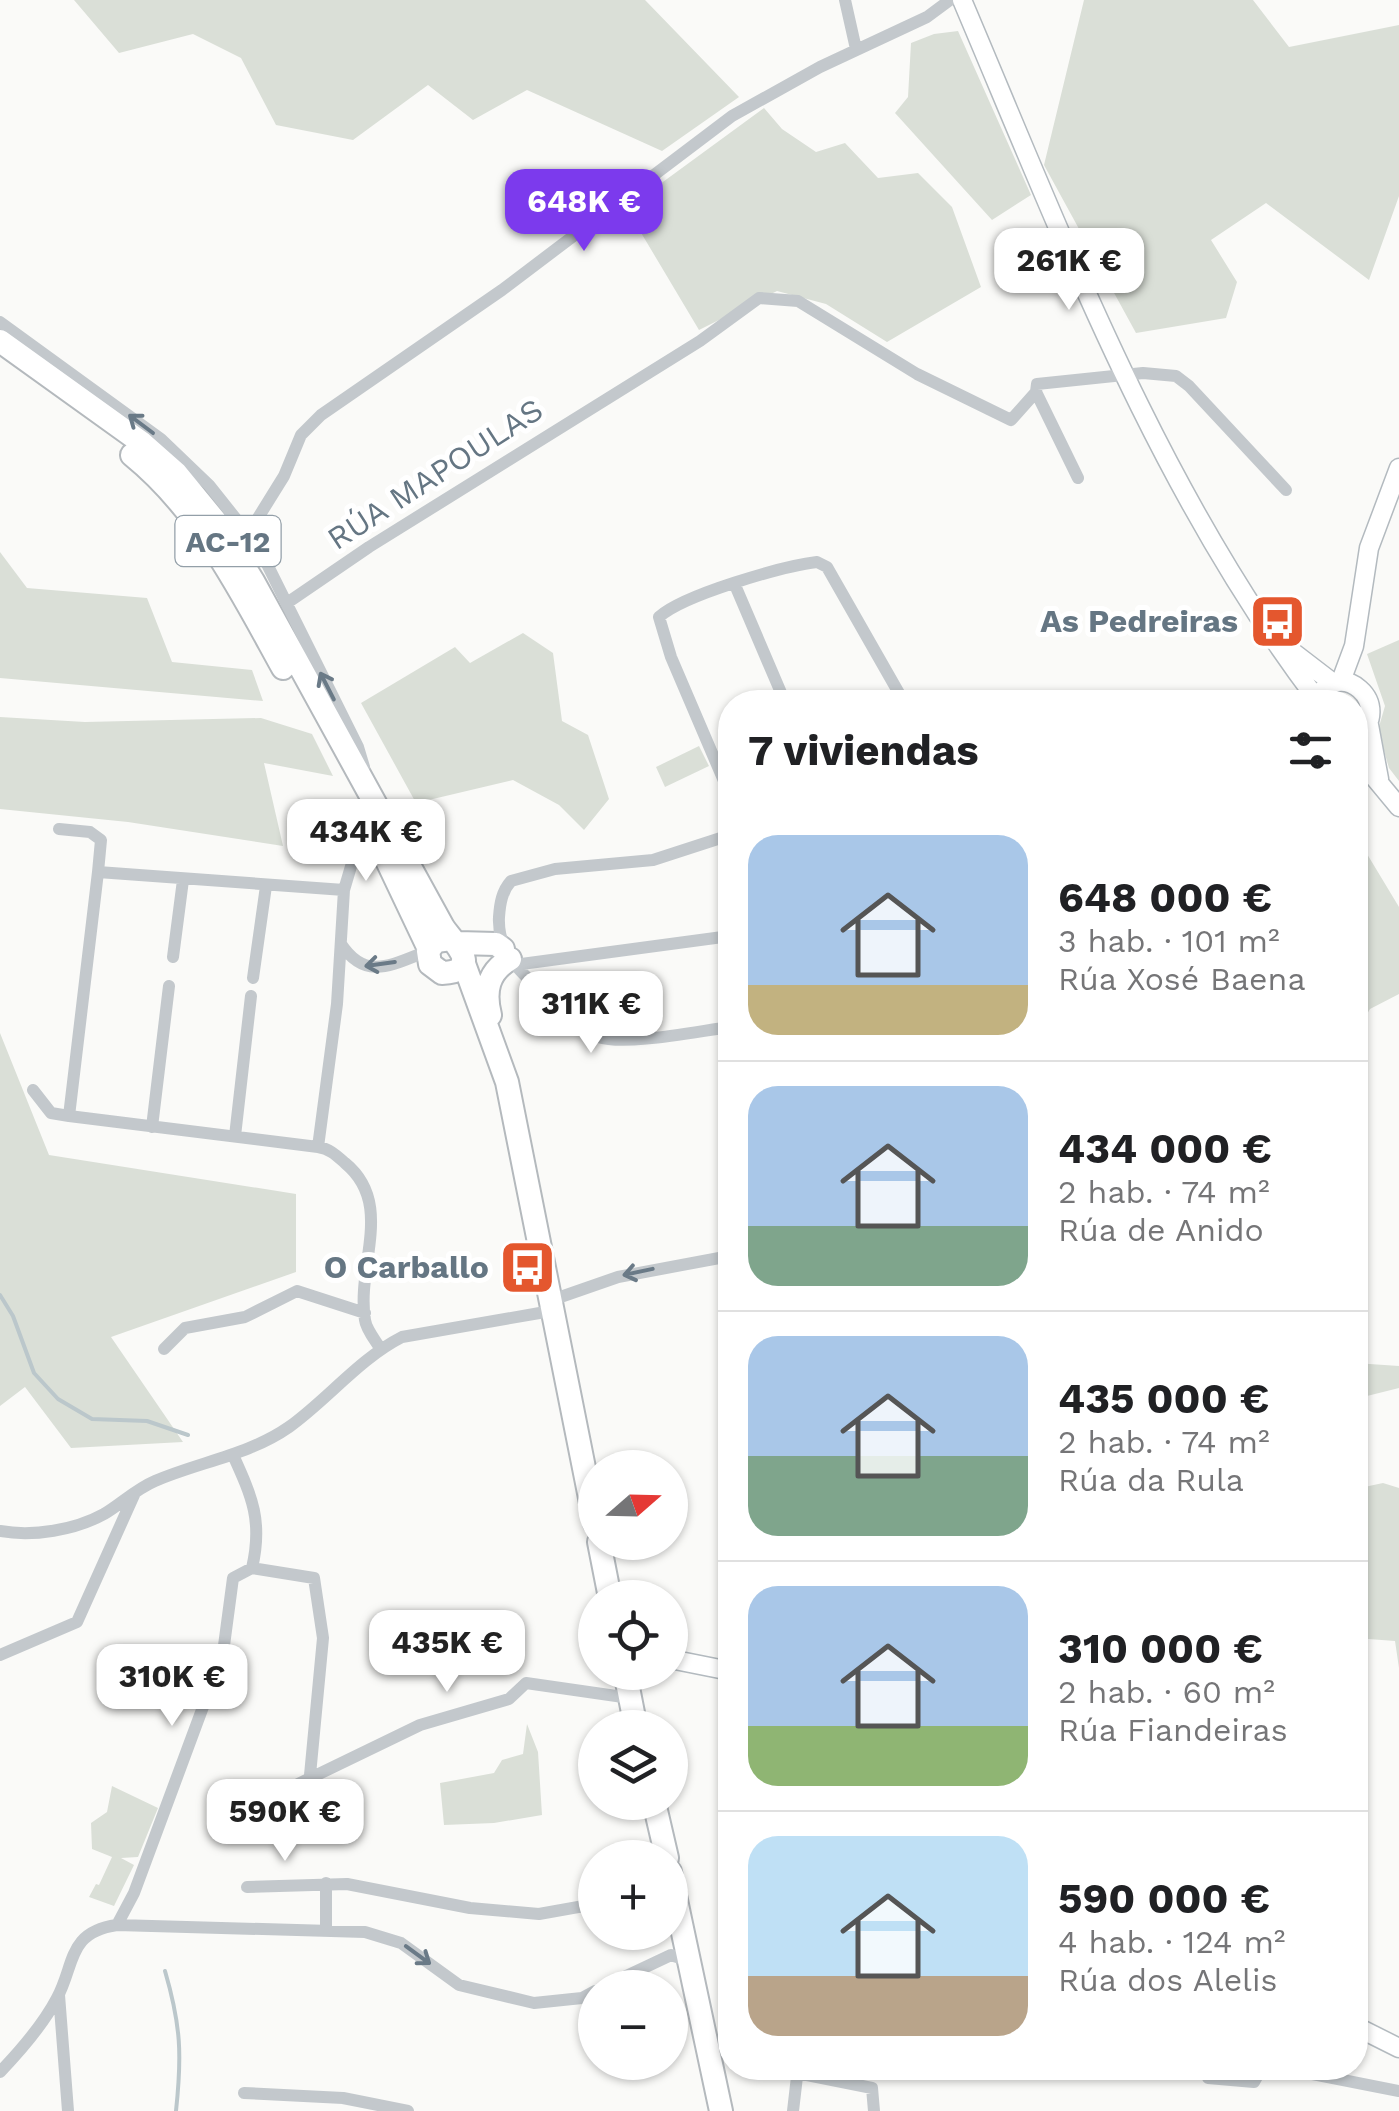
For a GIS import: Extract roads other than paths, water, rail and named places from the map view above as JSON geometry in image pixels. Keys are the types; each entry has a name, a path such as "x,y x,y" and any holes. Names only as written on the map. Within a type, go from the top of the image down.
{"highway":[{"name":"AC-12","path":"0,340 142,443 176,474 217,523 253,580 459,950"},
{"name":"AC-12","path":"0,359 106,434 178,499 236,582 374,833 412,908 429,950 430,964 442,973"},
{"path":"429,950 436,941 507,960 486,990 580,1450"},
{"path":"459,950 457,969 442,973 466,998 480,1028 525,1183"},
{"path":"459,950 499,1054"},
{"path":"628,1690 632,1710"},
{"path":"686,1950 722,2111"}],"street":[{"path":"844,0 856,49"},
{"path":"248,534 284,476 300,436 321,415 502,290 732,116 856,49 927,16 950,0"},
{"path":"962,0 1122,374 1176,481 1308,690"},
{"name":"RÚA MAPOULAS","path":"287,603 369,547 700,341 760,298 809,307 917,374 1011,420 1036,392"},
{"path":"0,322 161,439 209,485 248,534 358,747 377,808"},
{"path":"1078,478 1036,392 1036,384 1122,374 1176,376 1286,490"},
{"path":"1334,690 1345,684 1369,548 1399,468"},
{"path":"718,766 671,657 659,617 670,608 817,562 827,568 897,690"},
{"path":"735,585 780,690"},
{"path":"1270,631 1354,690"},
{"path":"1368,699 1379,780"},
{"path":"1368,768 1399,808"},
{"path":"59,828 90,832 102,840 69,1116"},
{"path":"374,833 376,858 399,896 412,908"},
{"path":"718,839 653,860 554,869 511,881 501,898 500,911 507,960 578,1026 600,1037 627,1039 718,1028"},
{"path":"318,1147 337,1004 344,890 352,863 361,858 376,858"},
{"path":"98,872 344,890"},
{"path":"173,957 184,880"},
{"path":"254,978 266,886"},
{"path":"507,960 718,937"},
{"path":"340,944 350,958 366,968 429,950"},
{"path":"152,1127 169,986"},
{"path":"235,1136 251,996"},
{"path":"33,1090 51,1113 328,1149 360,1174 372,1198 364,1322 380,1348"},
{"path":"0,1531 28,1533 66,1528 102,1515 152,1482 233,1455 284,1430 318,1405 380,1348 402,1337 550,1306 618,1277 718,1258"},
{"path":"164,1349 185,1328 245,1317 297,1290 365,1313"},
{"path":"233,1455 254,1502 258,1540 252,1568"},
{"path":"0,1654 77,1622 135,1493"},
{"path":"117,1925 134,1894 224,1653 233,1578 252,1568 314,1578 323,1638 310,1775"},
{"path":"688,1662 718,1668"},
{"path":"269,1786 294,1786 420,1724 510,1699 526,1682 630,1698"},
{"path":"326,1882 326,1928"},
{"path":"247,1887 326,1882 505,1911 540,1914 578,1907"},
{"path":"0,2072 26,2045 59,1995 72,1954 99,1928 117,1925 365,1932 401,1944 459,1986 534,2003 578,1998"},
{"path":"637,1970 670,1954 689,1961"},
{"path":"59,1995 68,2111"},
{"path":"1368,2032 1399,2048"},
{"path":"793,2111 797,2080"},
{"path":"839,2080 872,2088 874,2111"},
{"path":"1231,2080 1255,2080"},
{"path":"1343,2080 1399,2091"},
{"path":"244,2093 343,2098 408,2111"}],"waterway":[{"path":"0,1295 13,1316 34,1373 58,1399 92,1419 147,1421 188,1435"},
{"path":"165,1971 179,2041 176,2111"}],"place":[{"name":"As Pedreiras","path":"1277,621"},
{"name":"O Carballo","path":"528,1267"}]}
